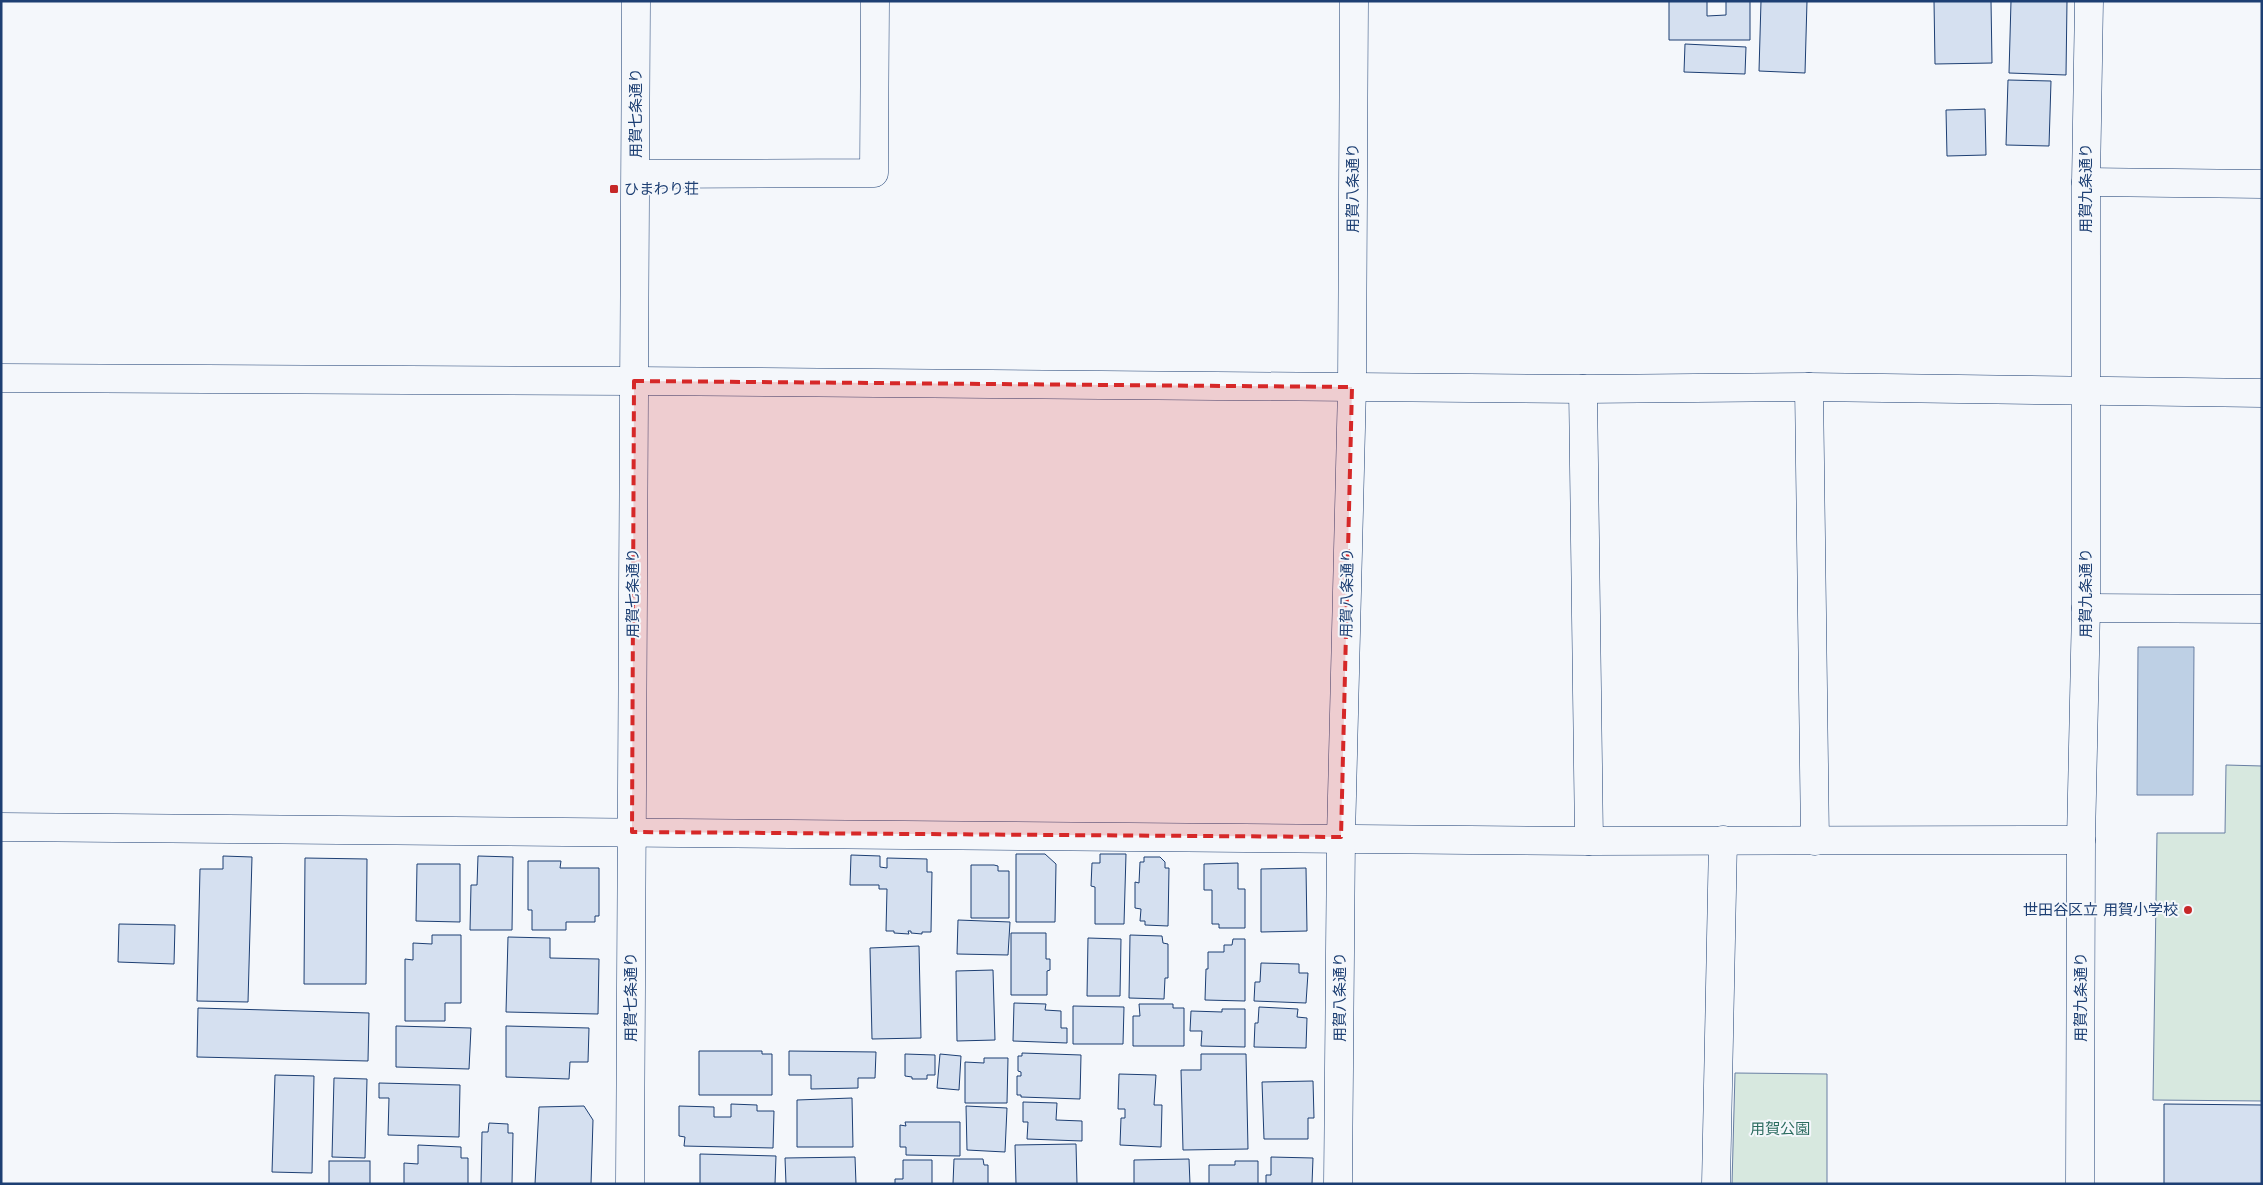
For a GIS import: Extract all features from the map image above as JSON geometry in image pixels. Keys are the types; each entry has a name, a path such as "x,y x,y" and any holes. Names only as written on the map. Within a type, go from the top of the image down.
{"street":[{"name":"用賀七条通り","path":"630,1184 636,1"},
{"path":"636,174 874,173 875,1"},
{"name":"用賀八条通り","path":"1338,1184 1341,837 1352,387 1354,1"},
{"name":"用賀九条通り","path":"2080,1184 2081,840 2086,608 2086,182 2089,1"},
{"path":"2086,182 2262,184"},
{"path":"1,378 1352,387 1809,387 2262,393"},
{"path":"1809,387 1815,841"},
{"path":"1583,388 1589,841"},
{"path":"2086,608 2262,609"},
{"path":"1,827 1341,837 1589,841 2081,840"},
{"path":"1716,1184 1724,840"}],"highlighted area":[{"path":"634,381 1352,387 1341,837 632,832"}],"green space":[{"path":"2226,765 2262,766 2262,1101 2153,1100 2157,833 2225,833"},
{"name":"用賀公園","path":"1735,1073 1827,1074 1827,1184 1732,1184"}],"water":[{"path":"2138,647 2194,647 2193,795 2137,795"}],"building":[{"path":"1669,1 1707,1 1707,16 1726,15 1726,1 1750,1 1750,40 1669,40"},
{"path":"1761,1 1807,1 1805,73 1759,71"},
{"path":"1934,1 1991,1 1992,63 1935,64"},
{"path":"2011,1 2067,1 2066,75 2009,73"},
{"path":"1685,44 1746,47 1745,74 1684,72"},
{"path":"2008,80 2051,81 2049,146 2006,145"},
{"path":"1985,109 1986,155 1947,156 1946,110"},
{"path":"1016,854 1045,854 1056,864 1055,922 1016,922"},
{"path":"1100,854 1126,854 1124,924 1095,924 1095,887 1091,886 1092,863 1100,863"},
{"path":"851,855 880,856 880,867 887,868 887,858 927,859 927,872 932,872 931,932 922,932 922,934 908,931 909,934 886,931 887,889 879,889 879,885 850,885"},
{"path":"223,856 252,857 248,1002 197,1001 200,869 223,869"},
{"path":"478,856 513,857 512,930 470,930 471,885 477,885"},
{"path":"1144,857 1160,857 1165,862 1165,868 1169,868 1168,926 1145,925 1145,921 1140,921 1141,909 1135,908 1135,882 1139,883 1140,862 1144,862"},
{"path":"305,858 367,859 366,984 304,984"},
{"path":"528,861 561,861 560,868 599,868 599,916 595,916 595,922 566,922 566,930 532,930 532,910 528,910"},
{"path":"1238,863 1238,889 1245,889 1245,928 1219,928 1219,924 1212,924 1212,890 1204,890 1204,864"},
{"path":"417,864 460,864 460,922 416,921"},
{"path":"971,865 994,865 998,866 998,871 1009,871 1009,918 971,918"},
{"path":"1306,868 1307,931 1261,932 1261,869"},
{"path":"958,920 1010,922 1008,955 957,954"},
{"path":"119,924 175,925 174,964 118,962"},
{"path":"1011,933 1046,933 1046,959 1050,959 1050,970 1047,971 1047,995 1011,995"},
{"path":"432,935 461,935 461,1003 445,1003 445,1021 405,1021 405,959 413,960 413,943 432,944"},
{"path":"1130,935 1162,936 1163,943 1168,944 1168,978 1165,978 1164,999 1129,998"},
{"path":"508,937 550,938 550,958 599,959 598,1014 506,1012"},
{"path":"1088,938 1121,939 1120,996 1087,996"},
{"path":"1233,939 1245,939 1245,1001 1205,1000 1208,952 1224,952 1224,945 1232,945"},
{"path":"919,946 921,1038 872,1039 870,948"},
{"path":"1261,963 1299,964 1299,973 1308,973 1306,1003 1254,1001 1255,982 1260,982"},
{"path":"993,970 995,1040 957,1041 956,971"},
{"path":"1014,1003 1046,1004 1045,1010 1061,1011 1061,1028 1067,1028 1067,1043 1013,1041"},
{"path":"1139,1004 1173,1004 1173,1008 1184,1008 1184,1046 1133,1046 1133,1016 1140,1016"},
{"path":"1073,1006 1124,1007 1123,1044 1073,1044"},
{"path":"1259,1007 1298,1009 1297,1017 1307,1018 1306,1048 1254,1047 1255,1023 1258,1023"},
{"path":"198,1008 369,1013 368,1061 197,1057"},
{"path":"1222,1009 1245,1009 1245,1047 1201,1046 1202,1031 1190,1031 1191,1011 1222,1012"},
{"path":"396,1026 471,1028 469,1069 396,1067"},
{"path":"506,1026 589,1028 588,1062 570,1062 569,1079 506,1077"},
{"path":"699,1051 762,1051 762,1054 772,1054 772,1095 699,1095"},
{"path":"789,1051 876,1052 875,1078 858,1078 858,1088 811,1089 811,1075 789,1075"},
{"path":"1022,1053 1081,1055 1080,1099 1021,1097 1021,1095 1017,1095 1017,1076 1021,1076 1021,1072 1018,1071 1018,1056 1022,1056"},
{"path":"905,1054 935,1055 935,1075 927,1075 927,1079 912,1079 912,1077 905,1076"},
{"path":"940,1054 961,1056 959,1090 937,1088"},
{"path":"1201,1054 1246,1054 1248,1149 1183,1150 1181,1070 1201,1070"},
{"path":"984,1058 1008,1058 1007,1103 965,1103 965,1062 984,1063"},
{"path":"1119,1074 1156,1075 1154,1105 1162,1105 1161,1147 1120,1145 1121,1118 1125,1118 1125,1109 1118,1109"},
{"path":"275,1075 314,1076 312,1173 272,1172"},
{"path":"334,1078 367,1079 365,1158 332,1157"},
{"path":"1313,1081 1314,1118 1308,1118 1308,1139 1264,1139 1262,1082"},
{"path":"379,1083 460,1085 459,1137 388,1135 389,1098 379,1098"},
{"path":"852,1098 853,1147 797,1147 797,1100"},
{"path":"1023,1102 1057,1103 1056,1120 1082,1121 1082,1141 1027,1139 1028,1122 1023,1122"},
{"path":"731,1104 757,1105 757,1111 774,1111 773,1148 684,1146 685,1137 679,1136 679,1106 714,1107 714,1117 731,1117"},
{"path":"2164,1104 2262,1105 2262,1184 2164,1184"},
{"path":"584,1106 593,1120 591,1184 535,1184 539,1107"},
{"path":"966,1106 1007,1108 1005,1152 967,1150"},
{"path":"905,1122 960,1122 960,1156 906,1155 906,1147 900,1147 900,1125 906,1126"},
{"path":"489,1123 508,1124 508,1133 513,1133 512,1184 481,1184 482,1132 488,1132"},
{"path":"1076,1144 1077,1184 1016,1184 1015,1145"},
{"path":"418,1145 461,1147 461,1158 468,1158 468,1184 404,1184 404,1163 418,1164"},
{"path":"700,1154 776,1156 775,1184 700,1184"},
{"path":"855,1157 856,1184 786,1184 785,1158"},
{"path":"1271,1157 1313,1158 1312,1184 1266,1184 1266,1175 1271,1175"},
{"path":"954,1159 983,1159 984,1165 988,1165 988,1184 953,1184"},
{"path":"1189,1159 1190,1184 1134,1184 1134,1160"},
{"path":"903,1160 932,1160 932,1184 895,1184 895,1179 903,1179"},
{"path":"329,1161 370,1161 370,1184 329,1184"},
{"path":"1235,1161 1258,1161 1258,1184 1209,1184 1209,1165 1235,1165"}],"place":[{"name":"ひまわり荘","path":"614,189"},
{"name":"世田谷区立 用賀小学校","path":"2188,910"}]}
